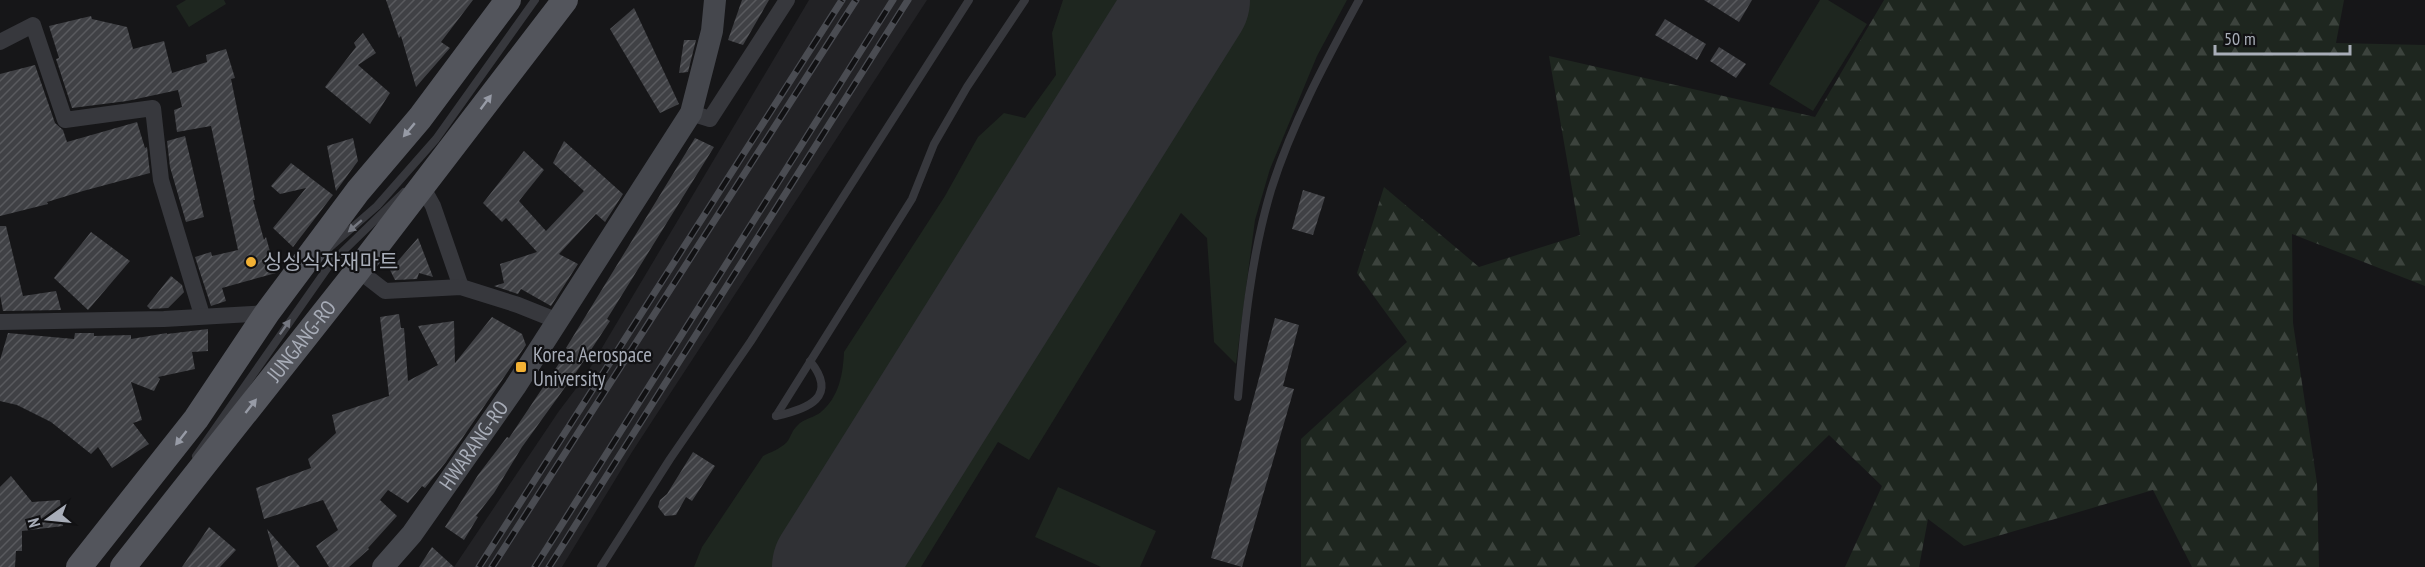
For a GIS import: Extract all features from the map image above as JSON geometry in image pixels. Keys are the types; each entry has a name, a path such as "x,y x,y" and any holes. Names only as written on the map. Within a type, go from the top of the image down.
{"main road":[{"name":"JUNGANG-RO","path":"79,567 196,419 267,313 358,191 420,118 508,0"},
{"name":"JUNGANG-RO","path":"123,567 358,270 565,0"},
{"name":"HWARANG-RO","path":"383,567 412,534 558,321 691,113 712,31 715,0"}],"street":[{"path":"691,113 710,119 787,0"},
{"path":"0,42 33,25 65,120 153,108 161,180 201,315"},
{"path":"422,186 433,206 461,287"},
{"path":"358,270 385,291 461,287 518,304 558,321"},
{"path":"0,322 164,319 201,315 267,313"}],"lane":[{"path":"290,282 377,206 436,139 535,0"},
{"path":"601,567 664,468 764,321 969,0"},
{"path":"810,361 821,379 823,388 819,398 802,409 776,416 810,361 912,199 934,144 967,87 1025,0"},
{"path":"1238,397 1258,242 1272,189 1305,101 1359,0"},
{"path":"193,460 331,262 459,138"},
{"path":"123,567 180,479"}],"shaded area":[{"path":"809,0 927,0 632,452 562,567 454,567 559,411 584,378"}],"green space":[{"path":"186,0 224,0 226,4 189,27 176,6"},
{"path":"1063,0 1164,0 808,567 694,567 702,547 763,456 784,444 800,423 821,412 832,399 841,377 844,352 945,196 978,137 1004,113 1025,118 1056,75 1052,33"},
{"path":"1227,0 1347,0 1317,56 1270,169 1255,220 1236,364 1214,342 1207,238 1181,213 1029,460 998,442 921,567 868,567"},
{"path":"1820,0 1828,0 1867,24 1813,111 1769,84"},
{"path":"1884,0 2344,0 2336,43 2425,45 2425,286 2292,234 2293,323 2317,483 2319,567 2192,567 2153,490 1964,546 1928,519 1919,567 1845,567 1882,486 1829,435 1694,567 1301,567 1301,439 1407,342 1357,273 1384,187 1479,267 1580,235 1549,56 1815,117"},
{"path":"1058,487 1156,531 1140,567 1101,567 1035,537"}],"building":[{"path":"386,0 473,0 441,42 450,48 416,87 401,36 399,38"},
{"path":"742,0 769,0 743,45 728,40"},
{"path":"1704,0 1752,0 1739,22"},
{"path":"634,8 679,104 660,113 610,29"},
{"path":"91,16 92,19 127,27 133,49 164,41 172,73 207,62 206,55 226,49 235,78 231,79 255,200 253,200 276,273 222,288 226,301 211,306 195,257 211,252 212,256 238,250 211,126 177,132 174,110 182,107 178,90 127,101 72,108 56,59 59,58 49,26"},
{"path":"1665,19 1706,44 1697,60 1655,35"},
{"path":"363,33 376,53 358,65 390,93 370,124 325,87 356,47 354,43"},
{"path":"684,40 696,40 688,72 679,73"},
{"path":"1719,47 1746,64 1736,78 1710,61"},
{"path":"35,65 55,123 63,130 67,142 137,122 145,148 147,147 150,173 0,216 0,74"},
{"path":"185,136 204,217 186,222 170,167 167,141"},
{"path":"353,138 358,161 336,191 327,146"},
{"path":"695,138 714,147 607,319 610,321 522,447 494,493 476,516 478,517 464,540 445,527 478,475 507,437 509,438 568,350 566,348"},
{"path":"564,141 623,194 605,222 596,214 559,254 578,264 551,306 521,289 518,294 494,286 504,283 500,264 537,252 506,218 502,222 483,203 524,151 544,170 519,201 546,231 584,191 553,163"},
{"path":"291,163 333,195 293,247 273,228 306,188 280,194 271,186"},
{"path":"1303,190 1325,197 1313,235 1292,229"},
{"path":"0,226 6,226 23,296 56,291 61,310 3,311 0,295"},
{"path":"91,232 130,261 88,310 54,278"},
{"path":"418,238 433,277 419,273 417,279 395,280 390,270"},
{"path":"171,276 182,285 184,292 168,308 150,309 147,306"},
{"path":"399,314 401,328 404,328 408,381 438,365 418,326 454,321 455,363 492,317 522,334 526,345 446,462 425,488 422,486 408,503 388,490 380,500 397,516 369,549 349,567 329,567 316,546 338,530 323,500 264,519 256,488 311,468 308,459 336,433 332,415 389,396 380,317"},
{"path":"1275,318 1299,325 1283,386 1294,389 1242,567 1211,558"},
{"path":"208,329 208,351 192,352 195,369 158,377 160,379 154,391 131,382 142,420 133,423 149,444 112,468 98,447 91,454 51,422 17,405 0,401 0,360 8,333 74,339 75,333 94,333 94,336 131,335 131,339"},
{"path":"693,452 715,466 692,501 686,497 676,515 665,516 658,507 660,500 667,494"},
{"path":"11,476 32,502 60,500 63,526 22,531 22,551 16,551 15,567 0,567 0,487"},
{"path":"209,527 236,550 220,567 182,567"},
{"path":"267,529 300,567 278,567"},
{"path":"432,547 454,567 419,567"}],"runway":[{"path":"833,567 1189,0"}],"railway":[{"path":"479,567 842,0"},
{"path":"492,567 856,0"},
{"path":"535,567 893,0"},
{"path":"549,567 908,0"}],"place":[{"name":"싱싱식자재마트","path":"251,262"},
{"name":"Korea Aerospace University","path":"521,367"}]}
